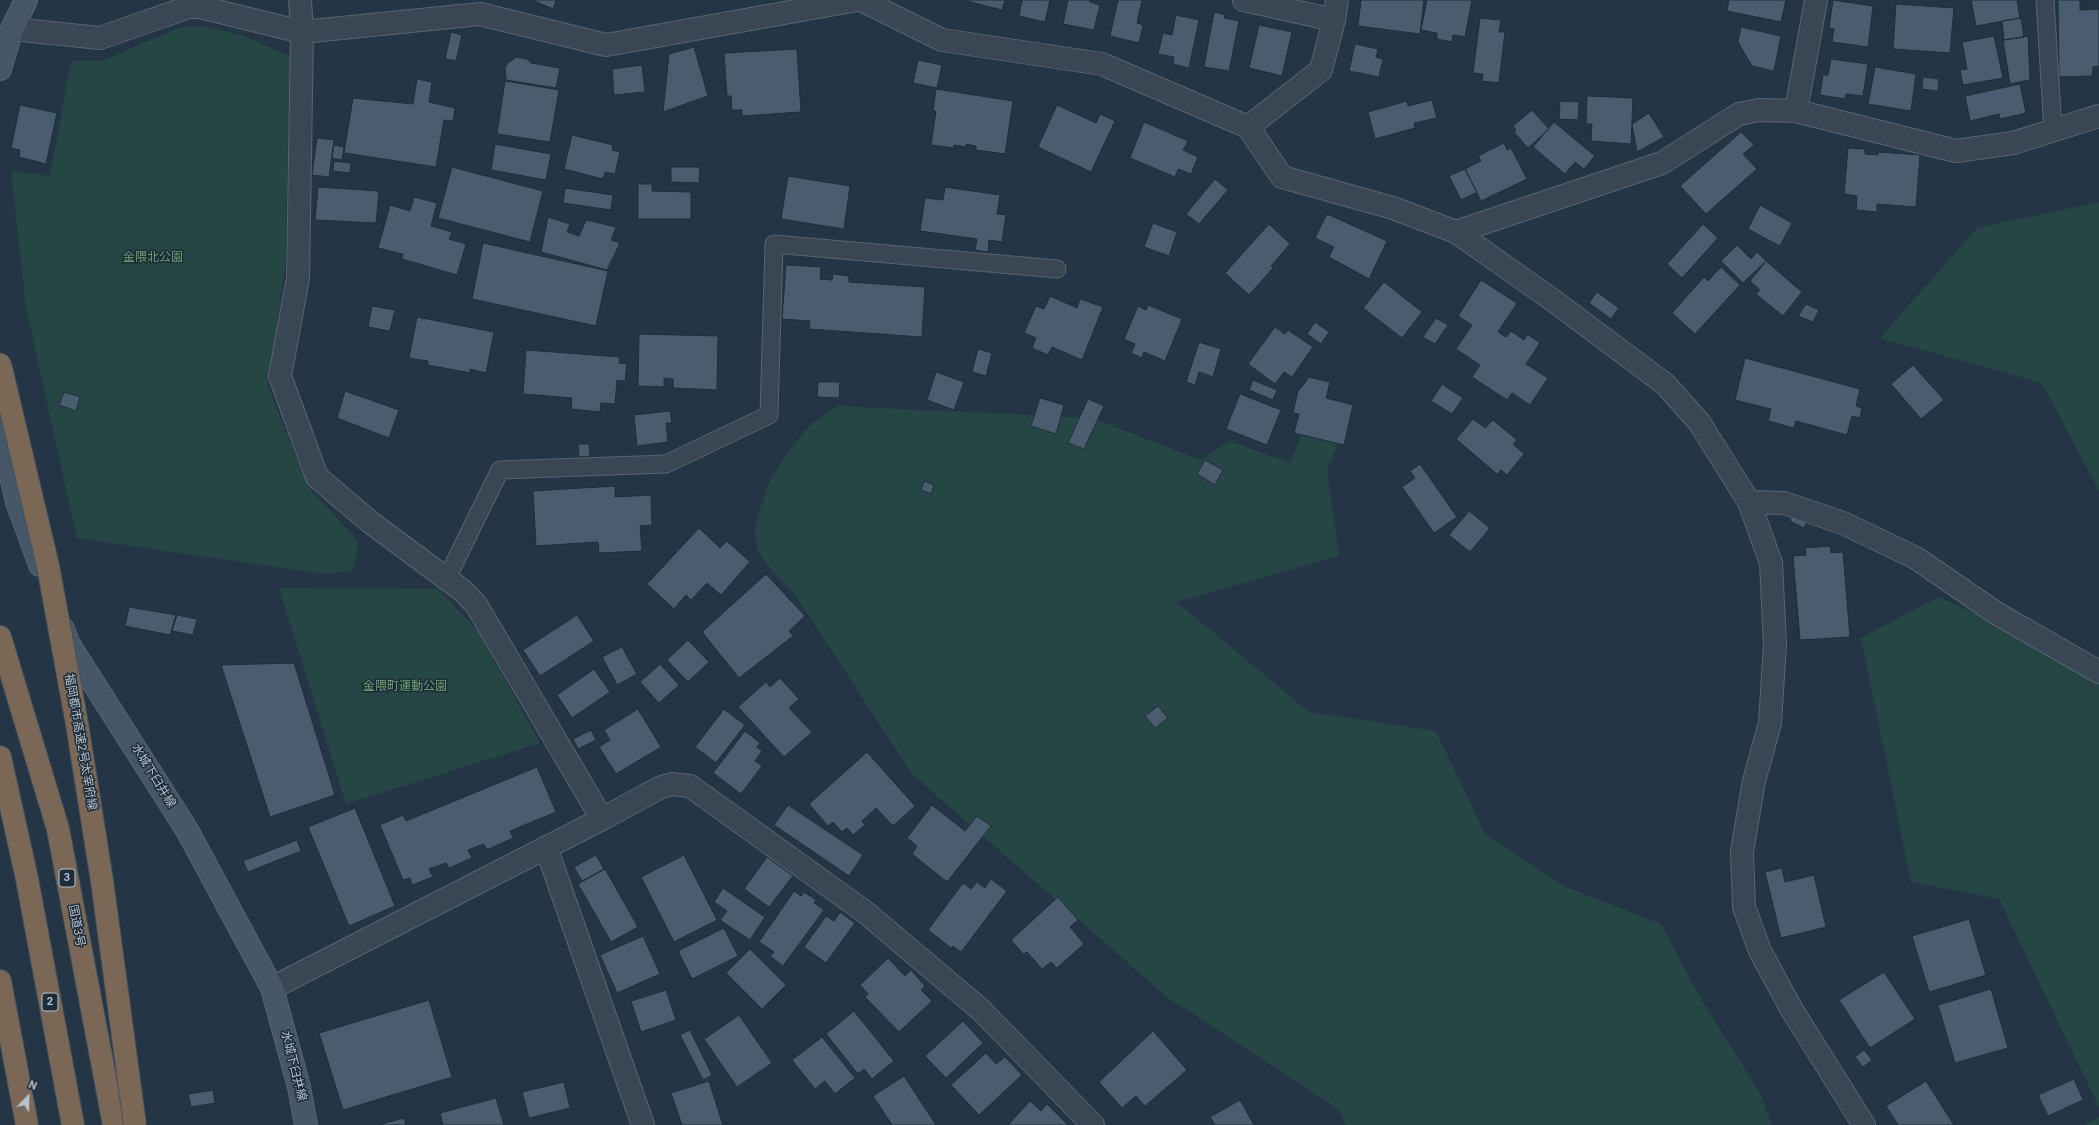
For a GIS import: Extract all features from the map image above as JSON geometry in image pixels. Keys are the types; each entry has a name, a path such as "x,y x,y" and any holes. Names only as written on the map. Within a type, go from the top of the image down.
{"highway":[{"name":"福岡都市高速2号太宰府線","path":"0,364 48,566 78,724 102,881 135,1125"},
{"name":"国道3号","path":"0,637 58,829 114,1125"},
{"name":"2","path":"0,757 27,879 73,1125"},
{"path":"0,981 27,1125"}],"main road":[{"path":"0,69 12,29 26,0"},
{"name":"水城下臼井線","path":"0,428 17,502 68,643 187,830 272,988 299,1087 306,1125"}],"street":[{"path":"300,0 302,32 298,278 280,376 318,477 370,522 447,578 463,591 477,606 602,819"},
{"path":"12,29 100,38 189,7 200,6 302,32 480,14 606,45 857,0"},
{"path":"861,0 942,40 1102,64 1248,128 1282,178 1393,208 1456,232 1554,301 1666,384 1699,422 1749,502 1771,563 1775,644 1770,723 1754,781 1742,851 1744,907 1760,951 1792,1010 1864,1125"},
{"path":"1244,0 1336,10 1321,70 1248,128"},
{"path":"1796,111 1816,0"},
{"path":"1456,232 1662,163 1739,114 1759,110 1796,111 1956,151 2013,143 2099,116"},
{"path":"1749,502 1784,503 1836,520 1916,558 1996,613 2099,672"},
{"path":"272,988 602,819 661,787 672,784 690,786 865,912 981,1010 1093,1125"},
{"path":"546,847 643,1125"}],"lane":[{"path":"2044,0 2054,131"},
{"path":"447,578 500,470 666,464 770,415 774,244 1057,269"}],"green space":[{"name":"金隈北公園","path":"205,26 243,36 290,56 285,268 268,386 308,487 358,541 353,571 324,574 77,538 26,307 11,171 50,176 71,61 102,61 181,27"},
{"path":"2099,202 2099,491 2042,383 1880,338 1977,228"},
{"path":"1317,398 1343,431 1327,471 1339,556 1177,602 1309,712 1436,731 1485,834 1564,886 1661,924 1701,999 1760,1093 1772,1125 1346,1125 1338,1109 1167,997 912,774 794,593 771,570 758,551 755,538 756,520 770,481 784,458 810,425 838,406 1092,418 1201,460 1230,441 1290,463"},
{"name":"金隈町運動公園","path":"279,588 438,589 478,631 540,743 346,804"},
{"path":"1938,597 2099,668 2099,1107 1999,899 1911,882 1861,638"},
{"path":"2099,1117 2099,1125 2084,1125"}],"building":[{"path":"532,0 556,0 553,9"},
{"path":"963,0 1005,0 1002,10"},
{"path":"1022,0 1050,0 1045,22 1019,16"},
{"path":"1068,0 1090,0 1090,2 1100,5 1094,30 1063,24"},
{"path":"1118,0 1142,0 1137,23 1143,25 1139,43 1110,36"},
{"path":"1361,0 1424,0 1420,34 1358,26"},
{"path":"1427,0 1472,0 1465,37 1453,35 1452,42 1437,39 1437,33 1421,30"},
{"path":"1729,0 1786,0 1781,22 1727,11"},
{"path":"1833,0 1873,6 1868,47 1832,42 1834,29 1829,28"},
{"path":"1971,0 2017,0 2020,18 1976,26"},
{"path":"2058,0 2080,0 2080,10 2099,9 2099,66 2093,67 2092,76 2059,77"},
{"path":"1896,4 1954,8 1950,53 1893,49"},
{"path":"1214,12 1225,15 1224,18 1239,21 1229,71 1204,67"},
{"path":"1176,15 1199,20 1189,68 1173,64 1174,57 1158,54 1163,33 1172,35"},
{"path":"1480,18 1501,20 1499,32 1505,32 1499,83 1482,81 1483,74 1473,73"},
{"path":"2021,18 2024,37 2004,40 2002,21"},
{"path":"1259,25 1292,32 1282,76 1249,68"},
{"path":"1741,27 1781,36 1774,71 1752,66 1738,42"},
{"path":"451,32 462,35 456,61 445,59"},
{"path":"1994,36 2003,78 1963,85 1960,70 1967,69 1962,42"},
{"path":"2028,36 2030,80 2010,84 2003,40"},
{"path":"1355,44 1378,49 1376,57 1383,59 1379,77 1349,71"},
{"path":"694,47 708,96 663,112 669,54"},
{"path":"797,49 801,112 742,116 742,110 732,110 731,96 727,96 724,53"},
{"path":"516,57 527,59 531,63 560,68 556,88 506,80 505,68 507,64"},
{"path":"1831,59 1868,64 1863,96 1846,94 1845,99 1820,95 1823,75 1828,75"},
{"path":"918,60 942,65 937,88 913,83"},
{"path":"642,65 645,92 614,95 612,69"},
{"path":"1875,67 1916,74 1911,111 1868,104"},
{"path":"1923,77 1939,79 1938,91 1922,89"},
{"path":"417,79 432,82 429,102 455,108 453,121 444,120 436,167 344,153 353,98 413,104"},
{"path":"505,81 559,90 550,142 497,134"},
{"path":"2020,84 2026,113 2000,119 1999,114 1970,121 1965,96"},
{"path":"936,89 1013,101 1005,154 976,150 976,146 966,144 966,147 954,145 953,148 931,145 936,111 933,111"},
{"path":"1587,96 1633,98 1631,144 1591,141 1592,124 1586,124"},
{"path":"1432,100 1437,118 1414,123 1415,128 1375,139 1368,112 1407,101 1408,106"},
{"path":"1560,101 1579,102 1578,120 1559,119"},
{"path":"20,105 57,113 46,164 19,157 20,150 11,148"},
{"path":"1057,105 1096,123 1100,114 1115,121 1091,172 1038,147"},
{"path":"1532,110 1549,129 1528,148 1514,132 1516,130 1513,126"},
{"path":"1649,113 1664,137 1637,152 1632,124"},
{"path":"1144,122 1188,141 1183,150 1198,157 1191,174 1178,169 1175,177 1130,158"},
{"path":"1554,122 1595,156 1584,169 1575,162 1565,174 1533,147"},
{"path":"1741,132 1754,145 1743,154 1757,169 1706,214 1680,186"},
{"path":"572,135 613,145 612,150 620,152 615,174 605,172 603,179 564,169"},
{"path":"317,138 334,140 329,177 312,175"},
{"path":"1504,143 1507,150 1511,148 1527,179 1481,201 1465,169 1481,161 1478,156"},
{"path":"495,144 551,154 546,180 491,170"},
{"path":"334,145 344,147 342,160 332,158"},
{"path":"1848,148 1865,149 1865,154 1878,155 1878,152 1920,155 1916,207 1877,204 1877,212 1856,210 1857,196 1844,194"},
{"path":"334,161 351,163 350,173 333,171"},
{"path":"452,167 543,191 530,242 438,218"},
{"path":"671,167 700,167 699,183 671,182"},
{"path":"1465,169 1477,192 1461,200 1449,176"},
{"path":"788,176 850,186 844,229 781,219"},
{"path":"1215,179 1228,190 1199,224 1186,214"},
{"path":"638,184 652,184 652,191 691,192 691,219 638,219"},
{"path":"318,187 379,191 376,223 315,220"},
{"path":"945,187 1000,195 997,214 1006,215 1002,242 989,240 988,252 975,250 977,239 920,231 925,198 943,200"},
{"path":"565,188 613,195 611,210 563,203"},
{"path":"414,197 437,203 431,226 452,232 449,239 466,244 457,275 402,259 403,254 378,248 390,205 410,211"},
{"path":"1760,205 1792,223 1780,246 1748,229"},
{"path":"1327,214 1387,241 1369,279 1329,257 1334,247 1315,238"},
{"path":"548,217 570,224 567,232 579,236 586,220 616,227 611,240 620,243 607,270 541,252"},
{"path":"1153,223 1177,232 1169,256 1144,247"},
{"path":"1269,224 1290,244 1271,266 1273,268 1249,295 1225,273"},
{"path":"1703,224 1718,238 1682,278 1667,264"},
{"path":"483,243 608,271 596,326 472,299"},
{"path":"1737,245 1751,259 1757,252 1766,261 1743,283 1721,261"},
{"path":"1766,261 1802,292 1783,316 1756,294 1760,290 1750,281"},
{"path":"786,265 821,267 820,279 832,280 833,274 849,276 849,282 925,287 922,337 809,329 810,321 782,319"},
{"path":"1721,267 1740,285 1695,334 1672,313 1704,277 1708,281"},
{"path":"1481,280 1517,303 1498,332 1506,337 1511,331 1524,340 1527,334 1540,343 1526,364 1548,378 1530,405 1512,393 1507,400 1472,377 1480,365 1456,349 1472,325 1458,316"},
{"path":"1384,282 1422,312 1402,338 1363,308"},
{"path":"1597,292 1619,308 1611,319 1589,303"},
{"path":"1050,296 1077,308 1080,299 1103,307 1082,360 1052,347 1048,355 1032,348 1036,338 1024,333 1036,306 1044,309"},
{"path":"1806,304 1819,310 1813,322 1798,316"},
{"path":"1148,305 1182,319 1165,361 1144,352 1142,358 1131,353 1135,344 1124,339 1138,306 1146,310"},
{"path":"372,306 395,310 390,331 368,327"},
{"path":"417,317 494,332 486,373 470,369 470,373 428,365 428,361 409,358"},
{"path":"1436,318 1448,325 1435,344 1423,337"},
{"path":"1315,322 1329,332 1321,344 1307,334"},
{"path":"1275,327 1285,334 1288,330 1313,347 1292,377 1284,372 1275,384 1248,364"},
{"path":"639,334 718,336 717,390 673,388 673,379 664,378 664,387 638,386"},
{"path":"1199,342 1221,349 1213,377 1199,372 1195,385 1186,382"},
{"path":"978,349 992,353 986,376 972,372"},
{"path":"526,350 620,357 619,363 627,364 625,381 617,380 615,404 601,403 600,412 571,409 572,398 523,394"},
{"path":"1745,358 1860,389 1856,406 1862,408 1860,418 1852,416 1847,435 1796,421 1794,428 1768,421 1771,409 1735,400"},
{"path":"1913,365 1944,400 1921,419 1891,384"},
{"path":"936,372 964,382 954,410 927,400"},
{"path":"1308,377 1330,382 1326,398 1353,405 1344,445 1294,433 1299,414 1293,413 1298,391 1306,382"},
{"path":"1253,380 1277,390 1273,400 1249,390"},
{"path":"818,382 840,382 839,398 817,397"},
{"path":"1442,384 1463,398 1452,414 1431,401"},
{"path":"345,391 399,410 389,438 337,418"},
{"path":"64,392 80,397 76,411 59,405"},
{"path":"1240,394 1281,410 1267,445 1226,429"},
{"path":"1040,398 1064,405 1056,434 1031,426"},
{"path":"1088,399 1104,406 1084,449 1068,443"},
{"path":"670,411 672,423 666,423 668,442 637,446 634,415"},
{"path":"1473,419 1485,428 1493,420 1517,440 1513,444 1524,454 1507,475 1501,470 1497,474 1456,439"},
{"path":"578,444 589,444 590,456 579,457"},
{"path":"1205,460 1223,470 1215,485 1197,474"},
{"path":"1420,464 1457,517 1434,533 1402,487 1415,478 1410,471"},
{"path":"924,481 934,485 931,494 921,490"},
{"path":"615,486 615,497 651,495 652,525 640,526 642,551 599,553 598,542 536,546 533,491"},
{"path":"1469,511 1490,528 1470,552 1449,535"},
{"path":"1792,515 1807,521 1804,528 1790,521"},
{"path":"699,528 720,548 727,541 750,562 721,595 707,583 691,600 686,595 674,609 647,584"},
{"path":"1830,546 1831,553 1843,552 1850,637 1800,640 1793,556 1806,555 1805,548"},
{"path":"766,574 805,616 789,631 793,636 739,678 702,632"},
{"path":"129,607 176,615 170,635 125,626"},
{"path":"177,615 197,619 193,635 172,631"},
{"path":"577,615 594,641 540,676 523,650"},
{"path":"688,640 709,662 688,682 667,660"},
{"path":"622,647 637,674 617,685 602,657"},
{"path":"294,663 335,795 270,817 221,665"},
{"path":"660,664 679,685 659,703 640,682"},
{"path":"594,669 610,692 572,718 557,695"},
{"path":"780,678 799,699 789,708 812,732 784,757 738,707 766,682 770,687"},
{"path":"1158,706 1168,718 1155,728 1145,716"},
{"path":"638,709 661,747 616,774 599,747 610,740 604,730"},
{"path":"724,709 745,725 716,763 695,747"},
{"path":"591,730 596,740 578,749 573,739"},
{"path":"745,731 760,743 757,747 762,751 755,761 762,766 741,794 713,773"},
{"path":"867,752 915,806 893,826 876,808 862,821 865,825 853,835 847,828 842,832 833,822 828,826 809,804"},
{"path":"537,767 556,812 510,831 513,838 487,850 484,844 468,850 472,858 449,868 446,863 429,869 433,877 412,885 410,878 403,880 380,825 403,815 406,821"},
{"path":"788,805 863,855 849,876 774,825"},
{"path":"932,805 965,831 977,816 991,826 947,882 912,854 917,846 907,838"},
{"path":"355,808 395,906 349,926 308,827"},
{"path":"297,840 301,851 248,872 243,861"},
{"path":"596,855 604,869 582,881 574,867"},
{"path":"684,855 717,920 674,942 641,877"},
{"path":"767,857 793,876 769,907 744,889"},
{"path":"1782,868 1785,882 1814,875 1826,927 1781,938 1765,872"},
{"path":"605,869 638,927 611,942 578,884"},
{"path":"991,879 1007,891 961,952 953,946 951,948 928,930 963,883 971,889 977,882 985,888"},
{"path":"723,888 765,917 750,940 720,920 727,911 714,902"},
{"path":"794,891 801,896 804,892 816,900 814,903 824,910 783,966 770,956 774,952 759,942"},
{"path":"1058,897 1078,920 1070,927 1084,944 1057,968 1051,962 1042,969 1027,952 1023,954 1011,940"},
{"path":"840,912 855,923 826,963 804,947 826,916 834,921"},
{"path":"1969,919 1986,975 1929,992 1912,936"},
{"path":"724,928 738,956 692,979 678,951"},
{"path":"643,936 660,974 617,993 600,955"},
{"path":"750,949 786,985 762,1009 726,973"},
{"path":"888,958 905,976 911,970 925,986 921,990 932,1001 899,1032 865,997 868,994 860,985"},
{"path":"1884,972 1915,1019 1870,1048 1839,1000"},
{"path":"1991,989 2008,1048 1955,1063 1938,1005"},
{"path":"666,990 676,1020 641,1032 631,1001"},
{"path":"429,1000 452,1077 343,1110 319,1033"},
{"path":"854,1011 894,1061 872,1079 864,1069 858,1074 826,1034"},
{"path":"739,1015 772,1063 737,1087 704,1039"},
{"path":"963,1021 983,1043 946,1078 925,1056"},
{"path":"690,1030 712,1075 703,1080 680,1035"},
{"path":"1153,1031 1187,1070 1145,1106 1136,1096 1122,1108 1099,1082"},
{"path":"822,1037 855,1078 835,1094 825,1081 815,1089 792,1060"},
{"path":"1864,1050 1872,1060 1863,1067 1855,1057"},
{"path":"986,1053 996,1064 1005,1057 1022,1075 979,1115 951,1085"},
{"path":"904,1076 936,1125 892,1125 873,1096"},
{"path":"2074,1079 2083,1100 2048,1116 2038,1095"},
{"path":"709,1081 723,1125 682,1125 671,1093"},
{"path":"1926,1081 1954,1125 1898,1125 1886,1106"},
{"path":"564,1082 570,1108 529,1118 522,1092"},
{"path":"213,1090 215,1103 191,1107 188,1094"},
{"path":"496,1098 504,1125 443,1125 440,1113"},
{"path":"1240,1100 1254,1125 1215,1125 1210,1117"},
{"path":"1030,1101 1041,1111 1047,1104 1068,1125 1008,1125"},
{"path":"404,1118 406,1125 378,1125"}]}
